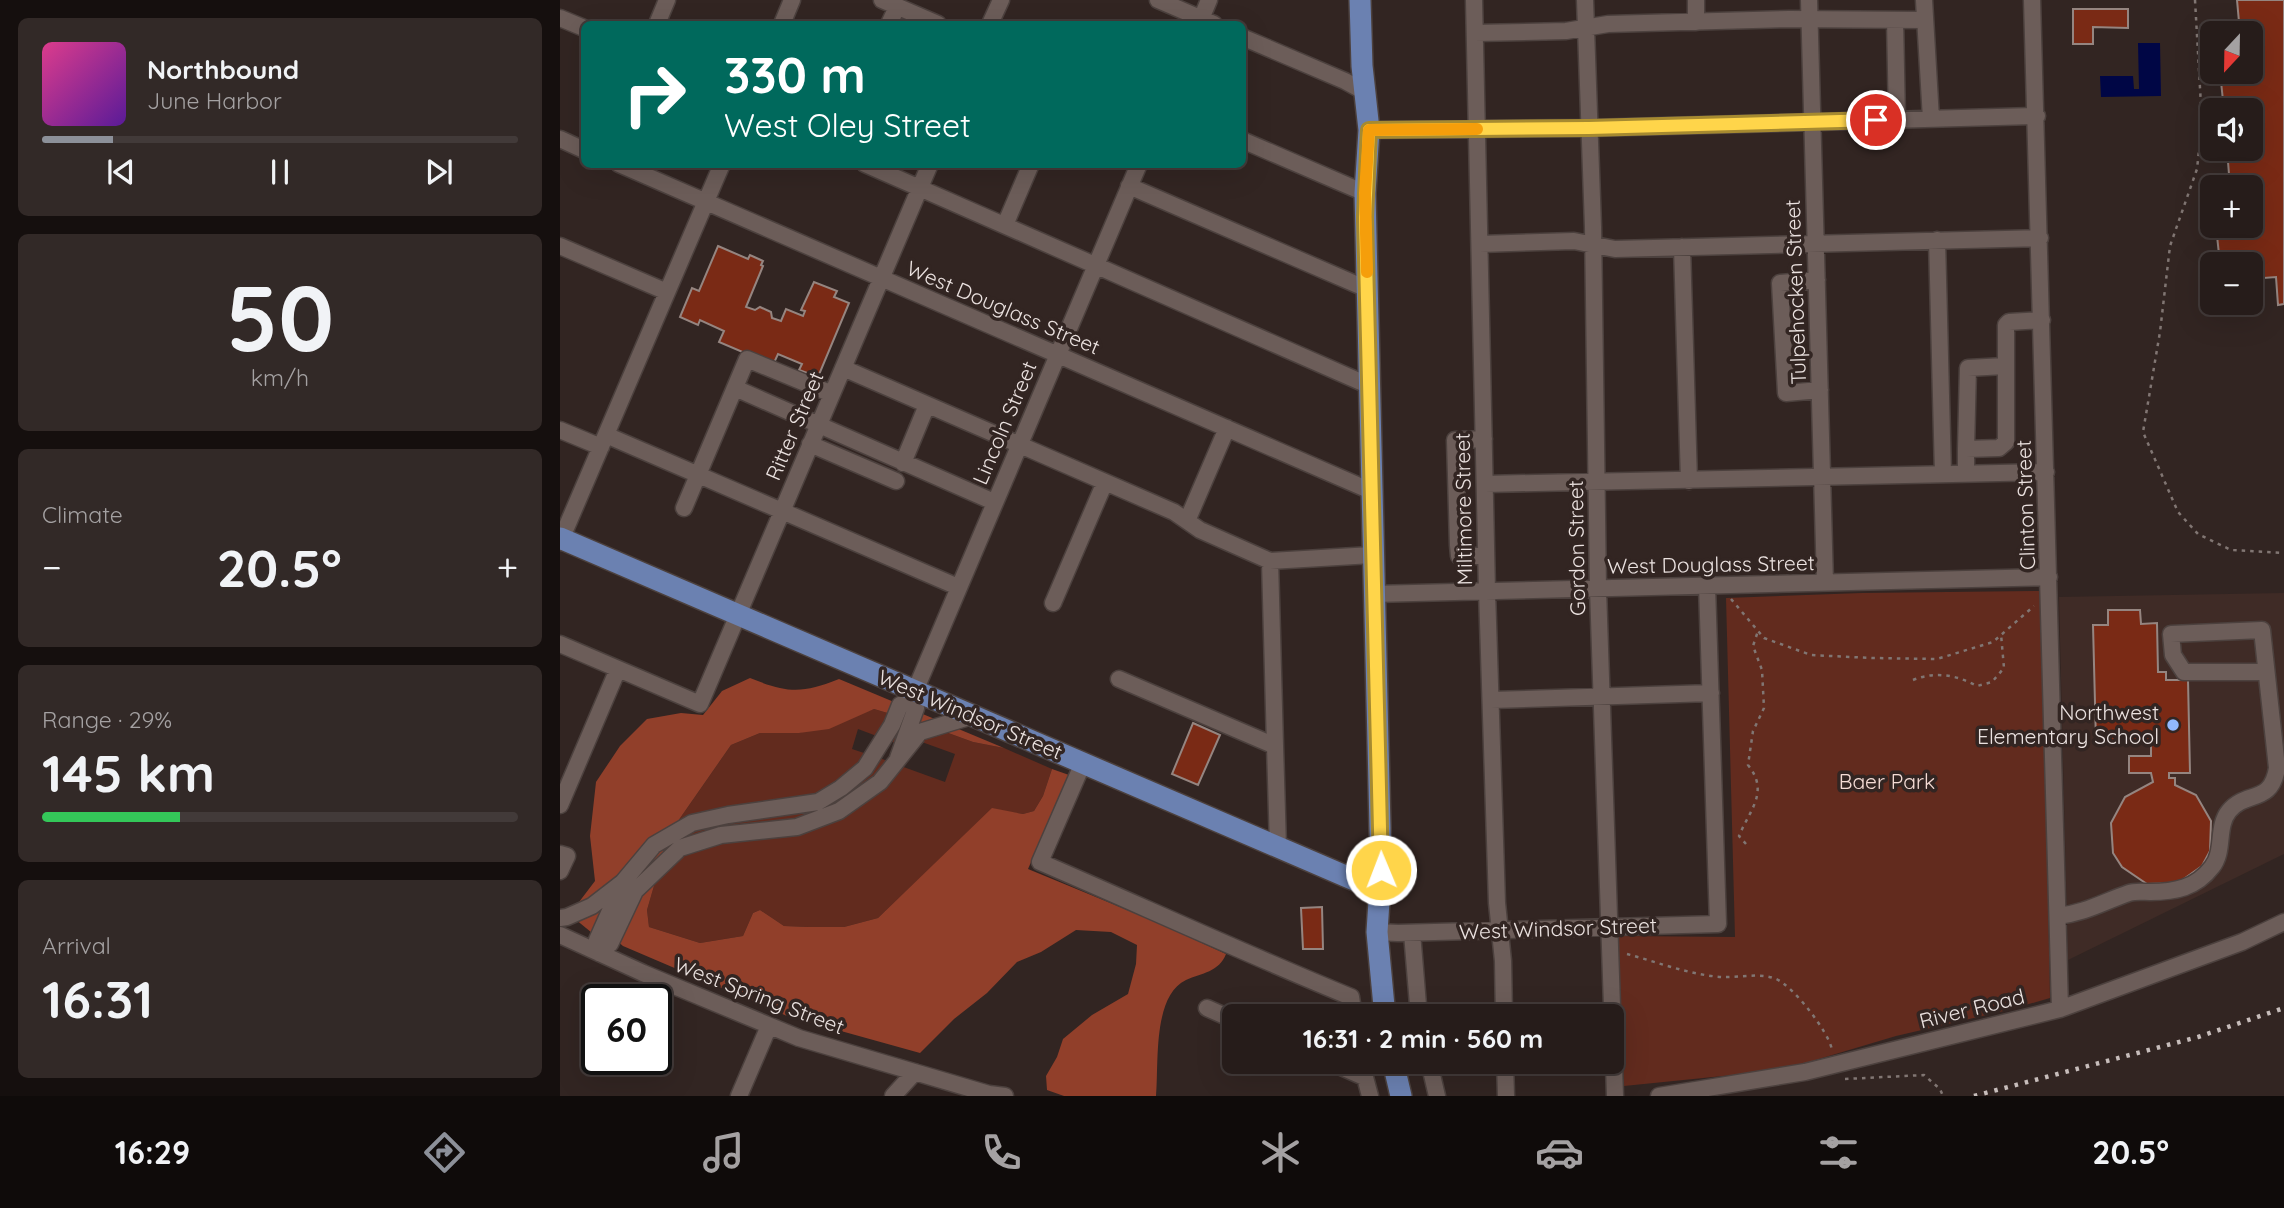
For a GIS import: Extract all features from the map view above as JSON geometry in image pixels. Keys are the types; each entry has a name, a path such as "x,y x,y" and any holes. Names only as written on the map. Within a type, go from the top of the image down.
{"main road":[{"path":"1360,0 1369,130 1365,193 1380,891 1396,933 1387,1004"},
{"name":"West Windsor Street","path":"561,539 738,614 913,695 972,716 1380,891"},
{"path":"1396,1074 1400,1095"}],"street":[{"path":"658,21 667,0"},
{"path":"783,21 792,0"},
{"path":"991,21 1001,0"},
{"path":"1158,0 1201,21"},
{"path":"1205,21 1209,0"},
{"name":"Miltimore Street","path":"1474,0 1487,591 1504,1004"},
{"name":"Gordon Street","path":"1585,0 1598,589 1615,1096"},
{"path":"1696,0 1696,22"},
{"name":"Tulpehocken Street","path":"1809,0 1825,583"},
{"path":"1924,0 1931,119"},
{"name":"Clinton Street","path":"2032,0 2060,1009"},
{"path":"889,21 889,3 931,21"},
{"path":"560,18 581,27"},
{"path":"1475,33 1566,31 1608,24 1810,19 1924,20"},
{"path":"1895,20 1898,120"},
{"path":"1246,39 1365,92"},
{"path":"1369,130 1589,128 2037,116"},
{"path":"560,139 581,149"},
{"path":"1246,142 1365,193"},
{"name":"West Douglass Street","path":"628,168 1371,491"},
{"path":"561,539 720,168"},
{"path":"874,168 1370,386"},
{"name":"Ritter Street","path":"618,669 700,704 928,168"},
{"path":"1005,225 1029,168"},
{"name":"Lincoln Street","path":"560,918 592,906 623,882 654,845 692,822 818,802 841,788 865,768 892,725 900,705 913,695 1137,168"},
{"path":"1129,186 1367,289"},
{"path":"1480,244 1574,241 1615,249 2040,238"},
{"path":"1937,240 1943,474"},
{"path":"1682,247 1689,481"},
{"path":"561,248 667,292"},
{"path":"1817,280 1780,283 1786,393 1820,390"},
{"path":"1966,449 1999,448 2006,442 2006,325 2009,322 2042,320"},
{"path":"684,509 747,359 832,394"},
{"path":"1940,363 1963,362 1968,368 1966,474"},
{"path":"1968,368 2005,366"},
{"path":"843,368 1174,512 1200,530 1270,561 1373,555"},
{"path":"735,388 994,502"},
{"path":"903,463 927,405"},
{"path":"1187,521 1227,428"},
{"path":"560,430 604,441 697,475 958,587"},
{"path":"1484,439 1455,440 1459,556 1486,556"},
{"path":"810,443 896,481"},
{"path":"1485,484 2046,472"},
{"path":"1052,603 1105,482"},
{"path":"1270,561 1278,847"},
{"name":"West Douglass Street","path":"1373,594 1825,583 2050,585"},
{"path":"1491,700 1711,693 1713,585"},
{"path":"2057,916 2081,913 2132,892 2170,892 2189,887 2214,865 2219,853 2222,824 2228,812 2241,801 2258,797 2275,779 2277,768 2262,629 2171,634 2173,655 2184,672 2265,672"},
{"path":"560,644 618,669 560,805"},
{"path":"1119,679 1275,746"},
{"name":"West Windsor Street","path":"1396,933 1718,924 1711,693"},
{"name":"Lincoln Street","path":"898,758 916,708 913,695"},
{"name":"Lincoln Street","path":"623,882 597,940 601,950 610,944 635,891 680,848 721,835 797,827 839,811 880,782 920,732 972,716"},
{"path":"1083,763 1040,862 1350,997 1351,1004"},
{"path":"560,854 567,856 560,871"},
{"name":"River Road","path":"1659,1096 1792,1074 2060,1009 2230,946 2284,922"},
{"path":"1396,933 1415,1004"},
{"name":"West Spring Street","path":"560,935 601,950 769,1026 997,1095"},
{"path":"1207,1008 1222,1015"},
{"path":"739,1096 769,1026"},
{"path":"893,1096 915,1072"},
{"path":"1363,1074 1370,1096"},
{"path":"1432,1074 1437,1096"},
{"path":"1505,1074 1506,1096"}],"path":[{"path":"2195,0 2202,123 2197,169 2170,246 2160,332 2143,432 2178,512 2198,534 2231,550 2284,553"},
{"path":"1713,585 1764,638 1811,655 1937,659 1993,642 2050,585"},
{"path":"1746,844 1739,836 1758,802 1755,774 1748,765 1753,731 1764,708 1762,670 1753,646 1758,631"},
{"path":"1913,680 1926,675 1960,676 1977,686 1992,682 2004,668 2001,634"},
{"path":"1611,950 1704,974 1721,977 1766,976 1779,980 1824,1029 1830,1042 1837,1075 1842,1079 1924,1075 1940,1088 1943,1096"}],"shaded area":[{"path":"2138,43 2160,43 2161,96 2101,97 2100,76 2133,76 2134,89 2139,89"},
{"name":"Northwest Elementary School","path":"2284,593 2284,854 2068,960 2059,597"},
{"path":"750,678 774,687 794,690 839,679 1004,748 973,742 874,709 829,729 799,733 760,733 731,745 669,834 647,910 649,927 700,943 743,936 753,913 760,910 784,926 844,927 878,918 992,808 1023,814 1034,811 1043,796 1052,769 1069,775 1028,869 1226,954 1219,965 1175,988 1167,1001 1159,1032 1156,1096 1064,1096 1047,1090 1046,1076 1063,1039 1092,1015 1128,994 1136,964 1137,945 1111,932 1076,930 1041,952 1017,962 920,1053 787,1016 623,946 616,940 597,937 575,919 579,902 595,881 590,836 596,782 620,746 647,719 681,713 703,715 722,691"}],"green space":[{"name":"Baer Park","path":"2042,591 2050,998 1896,1036 1782,1070 1624,1086 1624,1004 1621,1004 1618,936 1735,937 1726,598"},
{"path":"874,709 973,742 1004,748 1052,769 1043,796 1034,811 1023,814 992,809 878,918 844,927 784,926 760,910 753,913 743,936 700,943 649,927 647,910 669,834 731,745 760,733 799,733","holes":["858,729 898,744 891,762 852,749","908,737 955,754 945,782 898,765"]}],"building":[{"path":"2237,0 2284,0 2284,304 2278,305 2276,277 2263,278 2263,252 2219,252 2217,238 2263,238 2263,175 2229,175 2228,161 2263,161 2263,98 2223,98 2221,84 2263,84 2263,21 2239,21"},
{"path":"2073,9 2128,9 2128,28 2093,27 2093,44 2073,44"},
{"path":"718,246 748,259 750,255 763,261 746,307 755,310 760,307 771,312 772,318 781,321 786,309 803,316 805,311 801,310 814,282 837,291 834,297 849,303 818,377 799,370 802,364 778,354 773,365 719,342 724,331 700,320 698,325 680,317 692,288 699,291"},
{"path":"2108,610 2140,610 2141,624 2157,623 2158,672 2166,672 2166,680 2188,680 2190,773 2169,773 2169,778 2175,778 2175,785 2196,795 2211,821 2210,851 2202,866 2178,883 2147,884 2122,867 2113,853 2111,823 2125,797 2153,782 2151,773 2129,773 2129,756 2151,756 2151,741 2096,742 2093,625 2108,625"},
{"path":"1193,723 1220,735 1198,785 1172,774"},
{"path":"1322,907 1323,949 1303,949 1301,908"}],"railway":[{"path":"1974,1096 2198,1037 2284,1008"}],"slow traffic":[{"path":"1367,272 1365,193 1369,130 1477,129"}],"place":[{"name":"Northwest Elementary School","path":"2173,725"}],"route":[{"path":"1381,870 1365,217 1369,130 1589,128 1876,120"}]}
